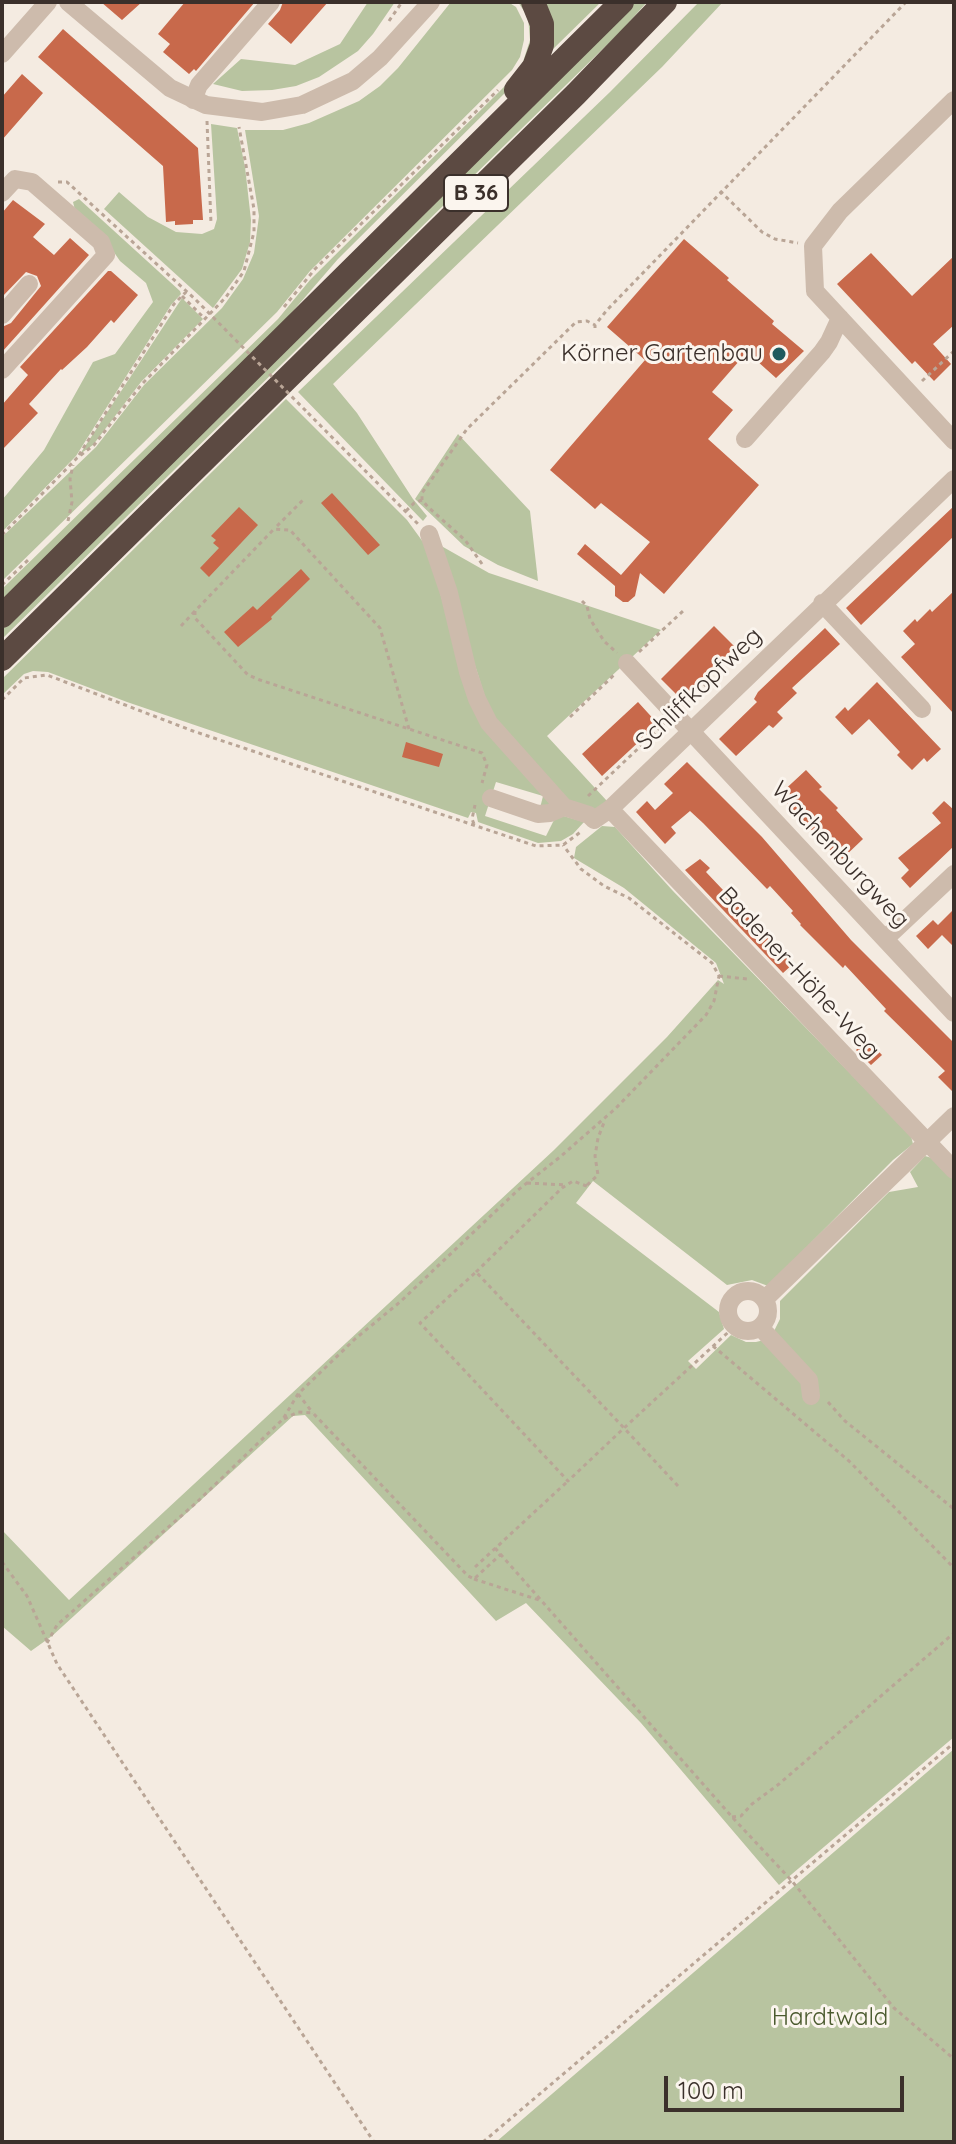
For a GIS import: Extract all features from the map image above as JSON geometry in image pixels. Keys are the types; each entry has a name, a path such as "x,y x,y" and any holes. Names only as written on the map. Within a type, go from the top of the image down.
{"highway":[{"path":"449,176 478,127 518,88 534,67 543,35 540,15 533,2"},
{"name":"B 36","path":"2,616 622,2"},
{"name":"B 36","path":"2,659 576,94 665,2"}],"street":[{"path":"2,54 48,2"},
{"path":"68,2 195,108 250,112 285,110 302,105 353,81 417,2"},
{"path":"195,108 199,85 271,2"},
{"path":"391,33 431,2"},
{"path":"954,100 840,211 813,246 815,291 954,441"},
{"path":"2,193 15,179 32,182 101,242 106,255 2,370"},
{"path":"2,315 29,284"},
{"path":"745,439 822,352 840,318"},
{"name":"Schliffkopfweg","path":"594,820 610,809 953,481"},
{"path":"423,528 449,593 468,672 489,723 564,807 589,815 594,820"},
{"path":"822,603 922,709"},
{"name":"Wachenburgweg","path":"627,663 692,729 954,1013"},
{"path":"485,796 538,814 564,807"},
{"name":"Badener-Höhe-Weg","path":"610,809 954,1170"},
{"path":"885,939 954,874"},
{"path":"765,1299 954,1116"},
{"path":"741,1291 753,1291 765,1299 768,1315 760,1327 747,1331 735,1326 728,1317 731,1299 741,1291"},
{"path":"760,1327 811,1390"}],"path":[{"path":"391,33 402,2"},
{"path":"482,564 465,540 422,500 422,493 467,429 576,322 587,321 595,326 720,191 906,2"},
{"path":"279,313 315,269 502,86"},
{"path":"195,108 207,120 217,122"},
{"path":"207,120 211,224"},
{"path":"2,535 77,458 94,445 142,384 205,319 244,271 250,251 254,209 239,125 251,126"},
{"path":"720,191 762,232 775,239 813,246"},
{"path":"98,209 187,291 423,528"},
{"path":"79,510 68,521 72,502 71,469 174,304 187,291"},
{"path":"182,296 205,319"},
{"path":"235,357 246,346"},
{"path":"909,393 954,351"},
{"path":"181,626 304,499"},
{"path":"406,512 422,500"},
{"path":"274,529 290,530 380,628 409,729"},
{"path":"2,585 35,553"},
{"path":"582,601 604,641 627,663"},
{"path":"195,611 195,618 248,675 482,753 487,765 485,796 473,812 474,825"},
{"path":"2,700 24,678 47,675 193,731 536,846 563,845 594,820"},
{"path":"47,1643 57,1625 197,1502 283,1419 298,1394 355,1339 400,1302 527,1183 605,1117 706,1015 714,1001 719,976 712,963 660,921 581,869 563,845"},
{"path":"719,976 747,979 765,970"},
{"path":"568,1481 420,1323 567,1185 573,1181 588,1186 598,1175 595,1156 605,1117"},
{"path":"527,1183 567,1185"},
{"path":"476,1272 678,1486"},
{"path":"475,1567 735,1326"},
{"path":"713,1346 849,1461 954,1568"},
{"path":"811,1390 954,1509"},
{"path":"298,1394 409,1517 468,1576 542,1601"},
{"path":"283,1419 298,1412 313,1413"},
{"path":"495,1548 792,1881 894,2008 954,2059"},
{"path":"474,1579 501,1554"},
{"path":"2,1562 27,1596 57,1664 372,2141"},
{"path":"732,1817 741,1816 954,1633"},
{"path":"483,2142 954,1743"}],"green space":[{"path":"368,2 395,2 358,51 319,77 296,86 272,90 242,91 213,84 241,59 295,65 340,44"},
{"path":"451,2 508,2 516,7 524,23 524,40 520,57 512,70 310,271 277,312 2,581 2,537 96,447 144,385 222,308 243,279 254,253 259,216 245,130 283,130 309,123 359,101 398,68"},
{"path":"518,2 525,2 531,11 536,40 528,66 518,80 338,259 287,318 2,601 2,589 278,319 310,280 510,81 522,65 530,40 528,17"},
{"path":"541,2 601,2 550,52"},
{"path":"634,2 647,2 2,639 2,630"},
{"path":"699,2 723,2 662,67 333,384 357,413 427,516 423,521 298,392 610,92"},
{"path":"211,124 237,128 251,220 250,242 242,269 213,308 104,209 119,192 148,217 176,232 202,234 214,229 217,219"},
{"path":"79,199 181,294 171,305 76,456 2,532 2,500 44,450 93,362 115,354 153,302 146,283 120,261 75,210 73,202"},
{"path":"182,298 203,319 141,382 93,445 80,454"},
{"path":"286,399 407,520 423,542 434,569 465,688 553,806 540,808 543,796 496,782 485,816 546,836 557,814 584,822 573,834 561,841 538,843 478,822 476,813 471,812 468,818 48,672 24,674 2,695 2,679"},
{"path":"458,434 530,511 538,581 498,565 464,546 415,499"},
{"path":"436,543 489,573 661,630 547,736 607,801 599,810 570,804 493,722"},
{"path":"602,826 615,827 911,1136 913,1144 893,1160 768,1286 752,1280 727,1285 593,1181 576,1203 719,1312 724,1329 688,1361 696,1369 731,1335 746,1342 764,1340 774,1331 780,1319 780,1301 889,1192 918,1187 910,1172 925,1156 932,1158 954,1180 954,1737 779,1885 641,1723 526,1603 496,1621 305,1415 293,1416 52,1636 31,1651 2,1626 2,1530 69,1600 554,1150 667,1037 718,980 724,984 716,963 624,888 574,858 576,847"},
{"name":"Hardtwald","path":"954,1749 954,2142 496,2142"}],"building":[{"path":"101,2 142,2 122,20"},
{"path":"185,2 255,2 196,71 194,69 189,74 163,52 170,44 158,34"},
{"path":"283,2 328,2 291,44 268,24"},
{"path":"63,29 198,148 203,220 175,225 175,221 166,222 163,166 38,57"},
{"path":"22,74 43,93 2,140 2,97"},
{"path":"13,200 45,224 33,237 54,255 70,238 89,255 2,352 2,327 11,323 41,286 37,276 26,272 2,297 2,213"},
{"path":"684,239 804,351 776,378 747,352 712,392 733,410 708,439 759,485 664,594 640,573 635,596 623,602 615,596 615,586 577,554 585,544 621,575 650,542 601,503 595,509 550,470 645,360 607,327"},
{"path":"871,253 912,296 954,256 954,325 933,344 951,364 934,381 915,361 912,364 837,284"},
{"path":"108,271 138,295 114,323 111,320 29,404 38,413 2,450 2,405 28,375 20,367"},
{"path":"332,493 380,545 368,555 321,503"},
{"path":"954,506 954,536 861,625 846,608"},
{"path":"239,507 258,525 209,577 200,568 219,548 211,536"},
{"path":"301,569 310,579 272,619 238,647 224,632 253,606 257,610"},
{"path":"954,591 954,714 901,657 915,644 903,631 930,609 932,612"},
{"path":"714,626 735,647 682,700 661,679"},
{"path":"825,628 840,644 792,688 797,693 777,712 783,718 773,728 769,725 736,756 719,739 757,702 754,699 758,692"},
{"path":"877,682 941,749 927,762 924,758 912,770 897,755 900,752 869,719 852,735 835,717 845,707 848,711"},
{"path":"638,702 658,724 602,776 582,754"},
{"path":"406,742 443,754 439,767 402,757"},
{"path":"687,762 762,837 851,940 954,1043 954,1093 938,1077 945,1071 884,1011 886,1009 845,965 843,968 800,925 791,913 793,911 770,886 767,889 690,811 671,827 676,833 665,844 636,812 647,801 655,810 673,793 664,784"},
{"path":"806,770 863,839 842,859 779,795"},
{"path":"944,801 954,810 954,846 910,888 901,878 909,870 898,858 941,823 932,813"},
{"path":"700,859 710,868 706,872 793,964 783,973 685,870"},
{"path":"954,909 954,947 942,935 928,949 916,936 933,920 938,925"},
{"path":"867,1039 882,1055 871,1065 856,1050"}],"place":[{"name":"Körner Gartenbau","path":"779,354"}]}
